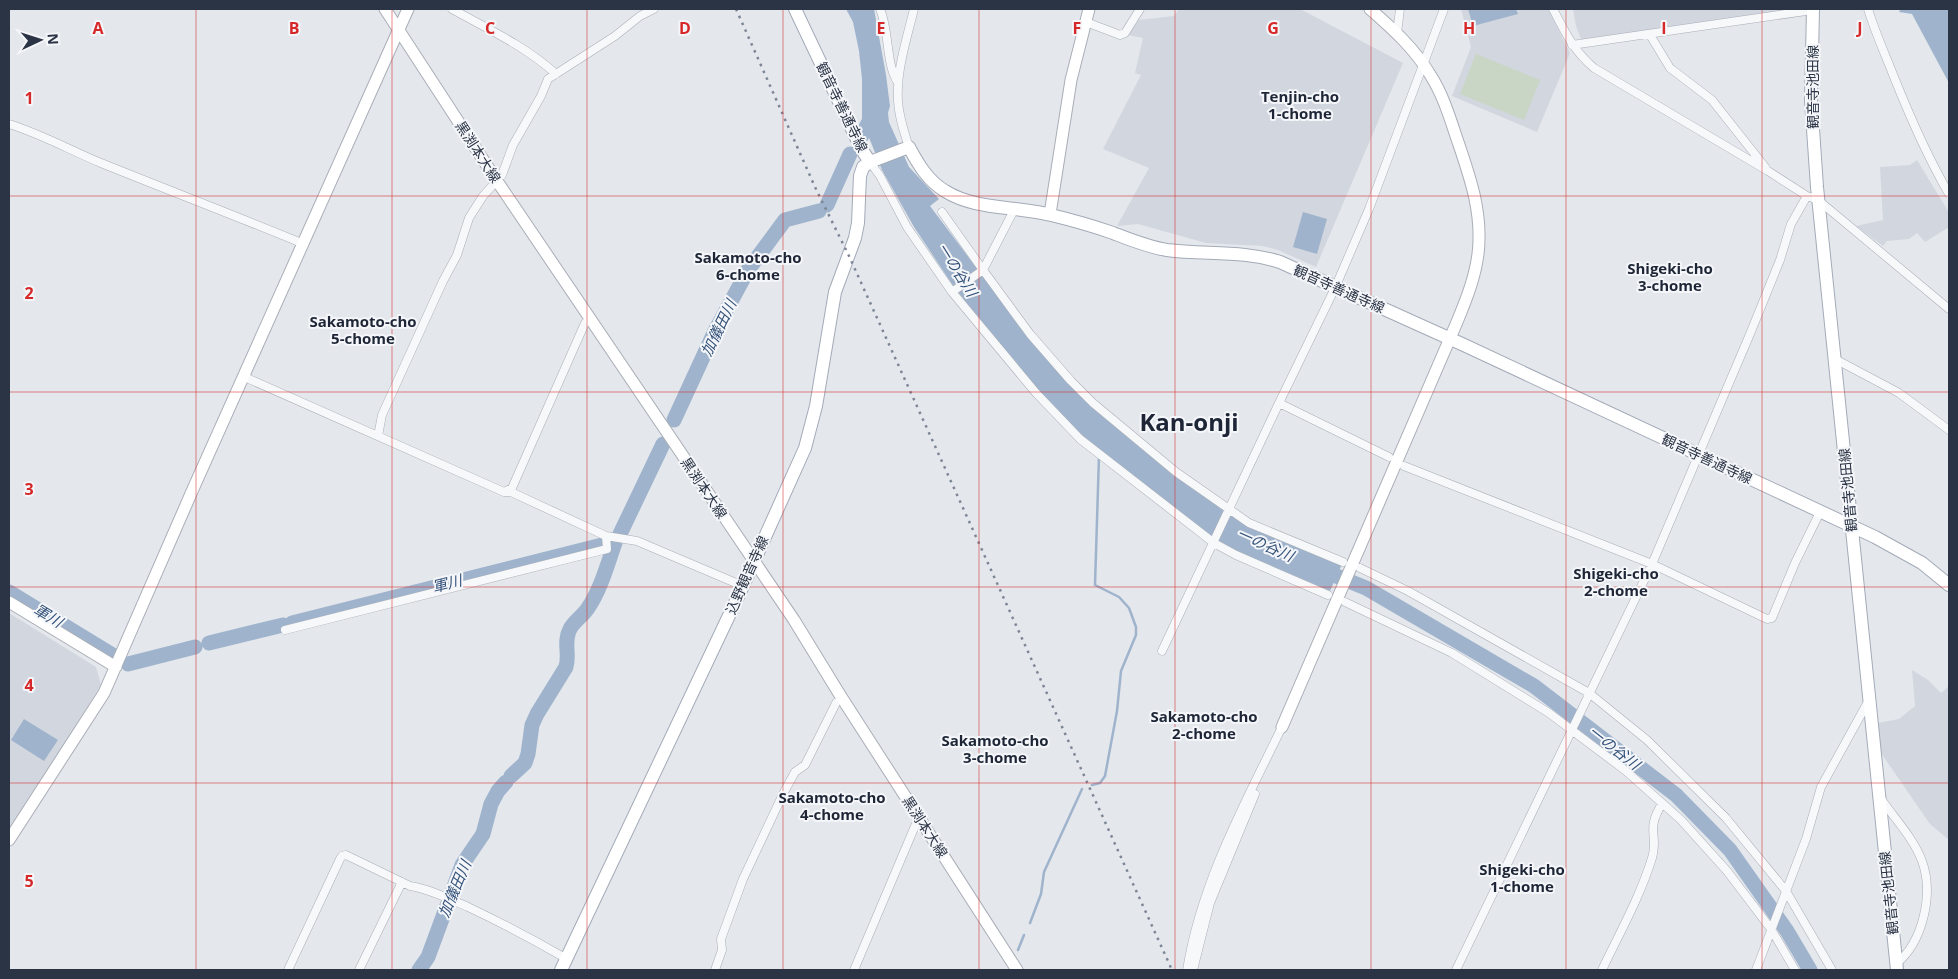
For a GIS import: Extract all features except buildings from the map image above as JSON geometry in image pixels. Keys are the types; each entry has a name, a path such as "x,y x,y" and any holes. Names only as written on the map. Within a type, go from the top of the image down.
{"main road":[{"name":"観音寺善通寺線","path":"795,9 862,150 873,160 906,148 932,181 945,191 985,205 1050,214 1164,250 1239,254 1268,258 1450,338 1851,525 1900,549 1922,563 1949,585"},
{"name":"観音寺池田線","path":"1813,9 1811,100 1813,198 1835,359 1897,967"},
{"name":"込野観音寺線","path":"564,965 743,586 805,448 813,424 836,292 855,238 858,223 860,176 863,167 873,160"}],"street":[{"name":"黒渕本大線","path":"385,9 497,181 794,620 1017,970"},
{"path":"9,840 104,693 193,489 408,9"},
{"path":"452,9 521,46 541,60 556,74"},
{"path":"502,175 512,145 541,96 548,79 615,36 640,16 654,9"},
{"path":"880,9 886,25 893,75 898,83"},
{"path":"906,148 898,101 898,83 914,9"},
{"path":"1050,214 1066,108 1089,9"},
{"path":"1086,22 1120,35 1125,33 1140,9"},
{"path":"1194,970 1210,903 1243,815 1450,338 1476,271 1479,218 1475,196 1450,118 1432,77 1422,62 1397,33 1370,9"},
{"path":"1397,33 1400,9"},
{"path":"1162,651 1335,288 1368,209 1422,62 1444,9"},
{"path":"1553,9 1572,45 1594,68 1813,198 1949,309"},
{"path":"1572,45 1650,35 1813,9"},
{"path":"1868,9 1930,162 1949,194"},
{"path":"1650,35 1670,68 1712,100 1768,171"},
{"path":"9,124 32,131 84,156 304,244"},
{"path":"873,160 907,227 952,292 1036,393 1080,438 1141,488 1214,543 1236,555 1337,598 1452,653 1571,728 1626,771 1681,820 1727,871 1771,929 1795,970"},
{"path":"378,436 382,415 443,281 457,255 469,218 483,196 493,185"},
{"path":"1456,970 1571,728 1652,564 1750,334 1780,260 1791,224 1813,198"},
{"path":"952,292 983,270 1015,208"},
{"path":"942,212 1030,334 1093,403 1176,472 1249,523 1408,591 1589,693 1647,740 1726,818 1786,891 1832,970"},
{"path":"504,492 512,488 585,323"},
{"path":"1835,359 1899,393 1949,430"},
{"path":"249,379 504,492 511,492 606,536 637,541 743,586"},
{"path":"1279,403 1389,457"},
{"path":"1404,466 1652,564 1767,619 1772,618 1795,563 1820,512"},
{"path":"285,630 607,549 606,536"},
{"path":"9,602 116,667"},
{"path":"1756,970 1806,838 1821,787 1869,700"},
{"path":"715,970 722,950 721,939 743,879 784,792 795,772 805,765 836,703"},
{"path":"1879,796 1916,848 1926,877 1924,919 1907,955 1897,967"},
{"path":"1602,970 1653,858 1653,822 1662,804"},
{"path":"1187,970 1206,893 1216,867 1243,815"},
{"path":"854,970 915,826"},
{"path":"288,970 342,856 350,857 402,882 450,899 512,928 564,965"},
{"path":"359,970 402,882"}],"shaded area":[{"path":"1179,9 1300,9 1403,63 1316,267 1278,250 1263,246 1206,243 1138,224 1117,226 1149,168 1103,149 1141,75 1135,73 1143,38 1128,35 1139,20 1174,16"},
{"path":"1461,9 1548,9 1570,53 1537,132 1452,96 1471,47"},
{"path":"1573,9 1791,9 1591,42 1581,39"},
{"path":"1917,160 1948,211 1949,227 1925,242 1917,233 1909,239 1887,241 1883,246 1856,226 1883,220 1880,167 1910,165"},
{"path":"9,613 96,667 101,685 9,832"},
{"path":"1912,670 1928,680 1941,693 1949,686 1949,840 1930,824 1881,753 1878,723 1899,719 1915,706"}],"green space":[{"path":"1476,54 1540,80 1524,120 1460,94"}],"water":[{"path":"846,9 874,9 886,75 890,106 888,113 889,122 909,167 939,199 930,206 1027,335 1087,400 1220,505 1342,564 1330,591 1231,549 1207,533 1073,429 1009,358 952,284 914,227 882,170 862,120 862,79 859,51 853,22"},
{"path":"1468,9 1516,9 1518,14 1473,26"},
{"path":"1901,9 1949,9 1949,83 1912,14 1899,12"},
{"path":"1303,212 1327,219 1317,254 1293,247"},
{"path":"24,719 58,740 44,761 11,740"}],"waterway":[{"name":"加儀田川","path":"861,137 875,110"},
{"name":"加儀田川","path":"827,205 850,154"},
{"name":"加儀田川","path":"674,420 715,331 748,270 785,220 819,211"},
{"name":"加儀田川","path":"620,534 663,444"},
{"path":"1092,785 1100,783 1105,776 1117,711 1121,671 1136,635 1136,627 1129,608 1119,597 1095,585 1099,456"},
{"name":"加儀田川","path":"511,776 525,763 532,725 566,667 568,634 572,626 584,614 597,593 615,543"},
{"name":"軍川","path":"292,623 602,545"},
{"name":"一の谷川","path":"1319,569 1366,588 1534,686 1676,795 1730,850 1787,931 1810,970"},
{"name":"軍川","path":"9,592 114,656"},
{"name":"軍川","path":"209,643 283,625"},
{"name":"軍川","path":"128,664 195,647"},
{"name":"加儀田川","path":"419,970 428,957 462,865 483,834 491,804 498,791 506,782"},
{"path":"1030,923 1041,894 1044,872 1082,789"},
{"path":"1018,950 1024,935"}],"railway":[{"path":"736,9 815,187 849,256 1172,970"}],"district":[{"name":"Tenjin-cho 1-chome","path":"1300,106"},
{"name":"Sakamoto-cho 6-chome","path":"748,266"},
{"name":"Shigeki-cho 3-chome","path":"1670,278"},
{"name":"Sakamoto-cho 5-chome","path":"363,330"},
{"name":"Kan-onji","path":"1189,423"},
{"name":"Shigeki-cho 2-chome","path":"1616,582"},
{"name":"Sakamoto-cho 2-chome","path":"1204,726"},
{"name":"Sakamoto-cho 3-chome","path":"995,750"},
{"name":"Sakamoto-cho 4-chome","path":"832,806"},
{"name":"Shigeki-cho 1-chome","path":"1522,878"}]}
